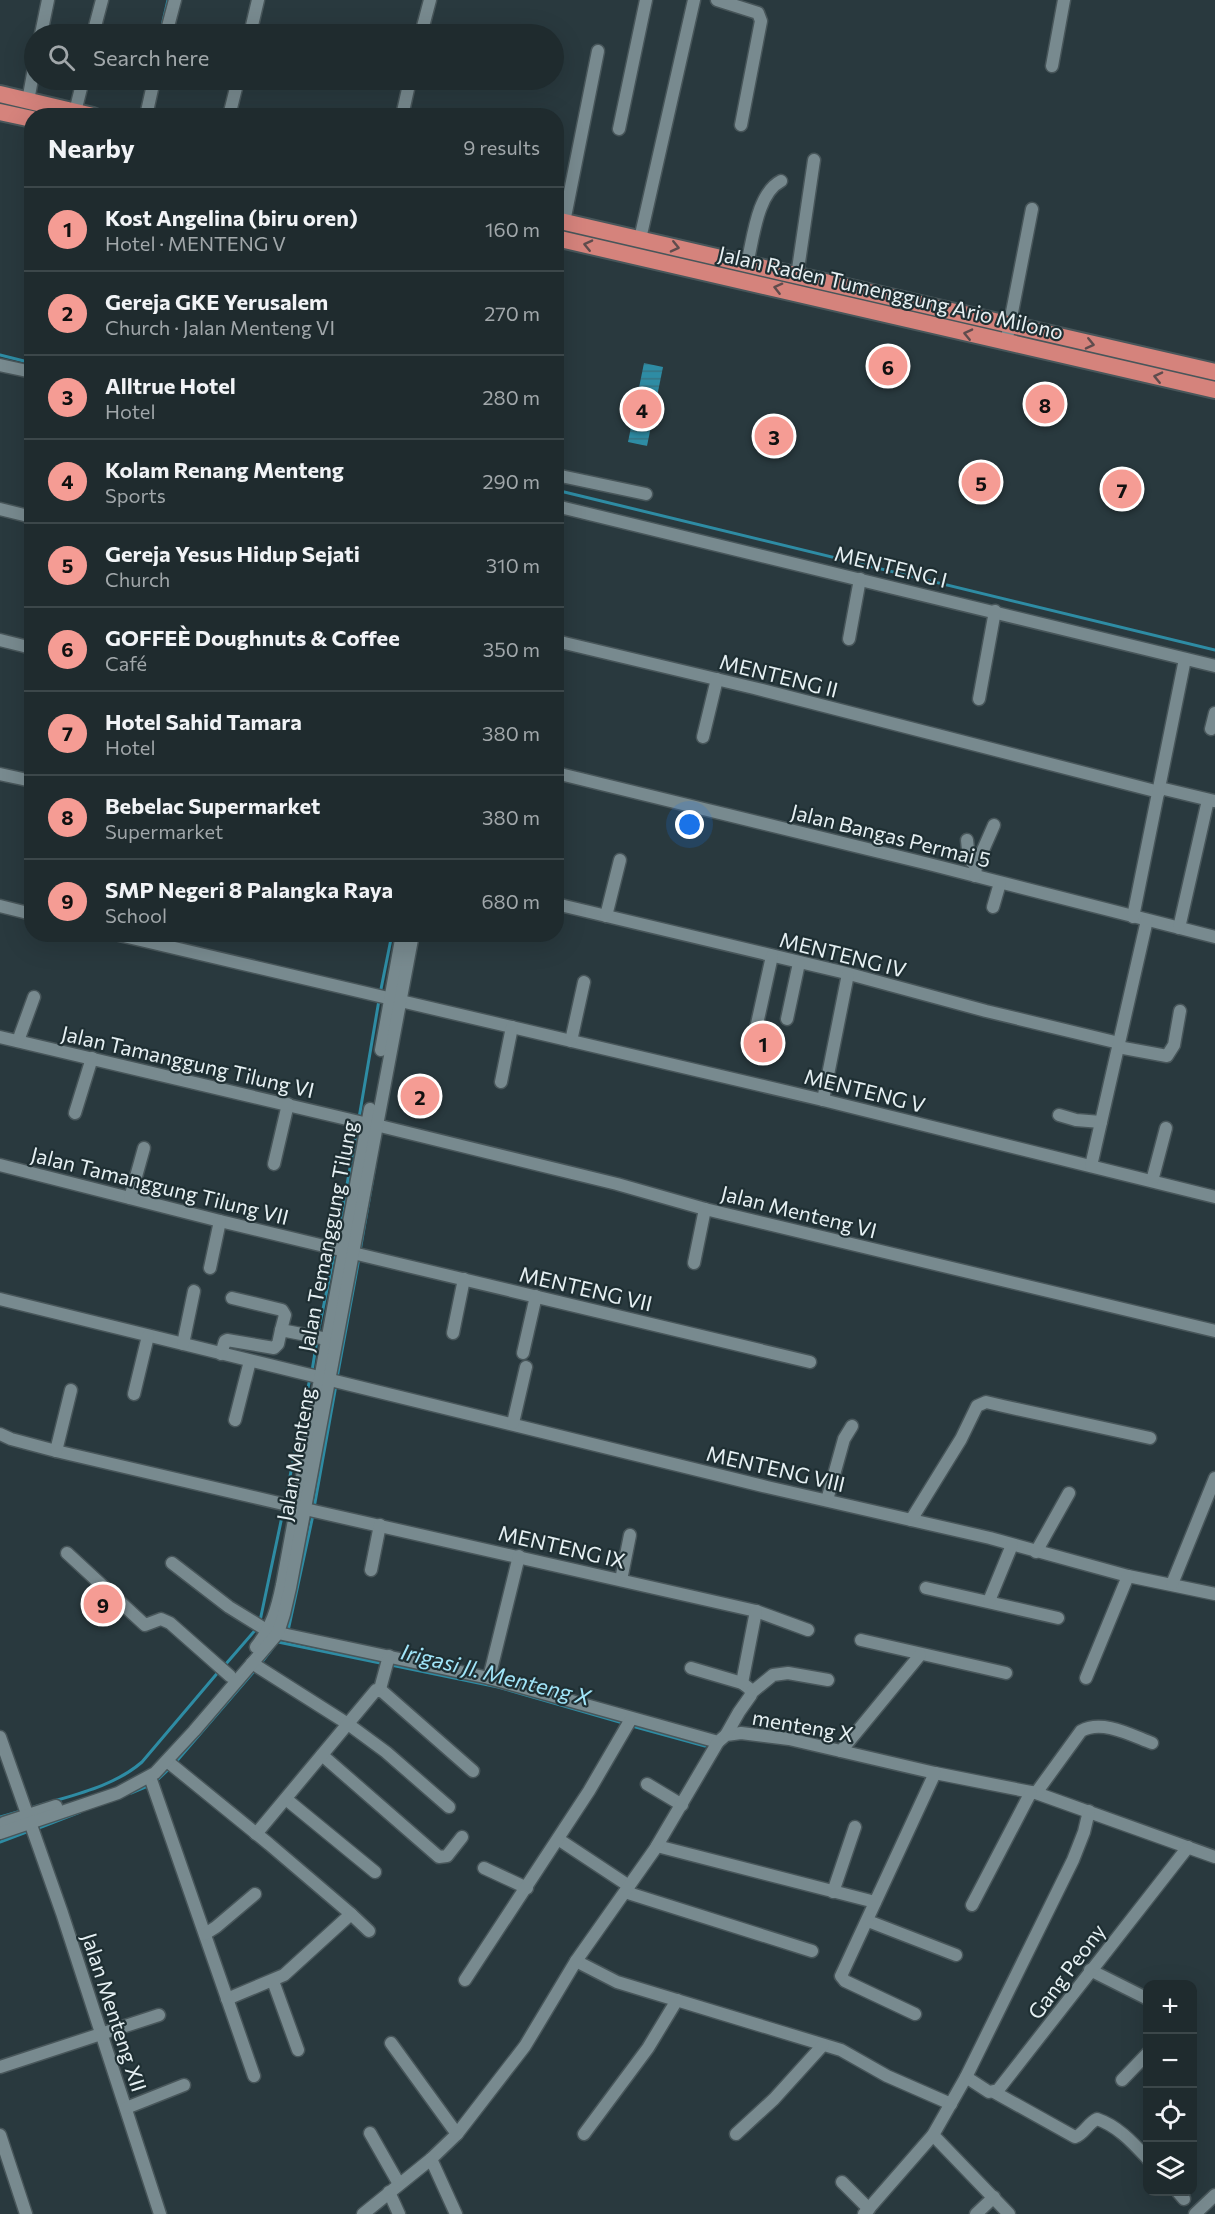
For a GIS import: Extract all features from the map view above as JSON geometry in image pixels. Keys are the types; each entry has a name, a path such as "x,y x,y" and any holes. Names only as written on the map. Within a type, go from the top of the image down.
{"highway":[{"path":"0,94 59,108"},
{"path":"0,112 24,117"},
{"name":"Jalan Raden Tumenggung Ario Milono","path":"564,222 1005,343 1215,390"},
{"name":"Jalan Raden Tumenggung Ario Milono","path":"564,239 645,246 747,264 1215,372"}],"street":[{"path":"43,24 48,0"},
{"path":"96,24 102,0"},
{"path":"169,24 175,0"},
{"path":"252,24 258,0"},
{"path":"424,24 430,0"},
{"path":"619,129 646,0"},
{"path":"645,246 694,0"},
{"path":"717,0 758,13 761,21 741,126"},
{"path":"1052,66 1064,0"},
{"path":"564,203 598,51"},
{"path":"28,100 30,90"},
{"path":"76,108 80,90"},
{"path":"148,108 152,90"},
{"path":"231,108 236,90"},
{"path":"404,108 408,90"},
{"path":"797,276 814,160"},
{"path":"747,264 763,201 770,189 782,181"},
{"path":"1005,343 1032,209"},
{"path":"0,365 24,370"},
{"path":"564,477 645,494"},
{"name":"MENTENG I","path":"564,508 1215,666"},
{"path":"0,509 24,515"},
{"path":"849,639 860,579"},
{"path":"979,699 994,611"},
{"path":"0,640 24,646"},
{"name":"MENTENG II","path":"564,643 991,750 1211,801"},
{"path":"1133,916 1185,659"},
{"path":"702,737 717,680"},
{"path":"1211,729 1215,713"},
{"path":"0,774 24,779"},
{"name":"Jalan Bangas Permai 5","path":"564,775 976,871 999,883 1215,938"},
{"path":"1179,928 1211,801"},
{"path":"976,871 994,825"},
{"path":"967,840 969,860 976,871"},
{"path":"606,916 620,860"},
{"path":"993,907 999,883"},
{"path":"0,906 24,912"},
{"name":"MENTENG IV","path":"564,906 848,974 1167,1056 1174,1046 1180,1011"},
{"path":"1091,1166 1147,920"},
{"name":"MENTENG V","path":"172,942 395,999 823,1100 1215,1197"},
{"name":"Jalan Temanggung Tilung","path":"0,1824 29,1819 118,1786 142,1773 162,1756 230,1676 273,1632 301,1508 324,1379 327,1339 349,1252 395,999 401,942"},
{"path":"395,999 410,942"},
{"path":"755,1033 772,956"},
{"path":"787,1019 799,963"},
{"path":"823,1100 848,974"},
{"path":"571,1041 584,982"},
{"path":"18,1041 34,997"},
{"path":"501,1082 512,1027"},
{"name":"Jalan Tamanggung Tilung VI","path":"0,1037 372,1124"},
{"path":"75,1113 92,1058"},
{"path":"274,1164 288,1104"},
{"path":"1059,1115 1076,1120 1101,1122"},
{"name":"Jalan Menteng VI","path":"372,1124 617,1184 705,1209 1215,1331"},
{"path":"1152,1181 1166,1128"},
{"path":"130,1198 144,1148"},
{"name":"Jalan Tamanggung Tilung VII","path":"0,1165 349,1252"},
{"path":"694,1263 705,1209"},
{"path":"210,1268 220,1221"},
{"name":"MENTENG VII","path":"349,1252 810,1362"},
{"name":"Jalan Menteng","path":"324,1379 349,1252"},
{"path":"453,1333 464,1279"},
{"path":"183,1344 194,1291"},
{"path":"523,1353 536,1296"},
{"path":"221,1354 227,1340 274,1348 278,1344 285,1315 282,1310 232,1298"},
{"name":"MENTENG VIII","path":"0,1299 767,1487 911,1520 1128,1576 1215,1594"},
{"path":"281,1329 327,1339"},
{"path":"134,1394 148,1336"},
{"path":"235,1420 250,1361"},
{"path":"513,1423 526,1367"},
{"path":"56,1451 70,1390"},
{"path":"911,1520 980,1404 986,1402 1150,1438"},
{"path":"827,1500 844,1439 852,1426"},
{"name":"MENTENG IX","path":"0,1434 56,1451 756,1611 808,1630"},
{"path":"1173,1584 1215,1478"},
{"path":"1036,1552 1069,1493"},
{"path":"371,1570 380,1525"},
{"path":"621,1580 630,1534"},
{"path":"989,1602 1012,1545"},
{"path":"67,1553 145,1625 161,1619 170,1623 230,1676"},
{"path":"489,1677 519,1556"},
{"path":"0,1833 29,1819 118,1793 150,1777 167,1761 252,1663 273,1632 230,1607 172,1563"},
{"path":"1086,1678 1128,1576"},
{"path":"926,1588 1058,1618"},
{"path":"742,1683 756,1611"},
{"name":"menteng X","path":"273,1632 489,1677 632,1719 722,1739 741,1733 789,1739 935,1773 1034,1792 1215,1857"},
{"path":"861,1640 1006,1673"},
{"path":"841,1751 920,1655"},
{"path":"380,1689 389,1656"},
{"path":"252,1663 348,1724 386,1752 449,1807"},
{"path":"691,1668 742,1683 750,1689 751,1693"},
{"path":"363,2214 431,2159 457,2134 525,2046 576,1961 657,1846 751,1693 773,1675 788,1673 828,1680"},
{"path":"256,1834 375,1690 380,1689"},
{"path":"380,1689 473,1772"},
{"path":"465,1980 527,1888 632,1719"},
{"path":"972,1905 1034,1792 1081,1731 1089,1726 1110,1728 1152,1743"},
{"name":"Jalan Menteng XII","path":"0,1737 102,2033 160,2214"},
{"path":"322,1755 440,1857 447,1856 462,1837"},
{"path":"167,1761 369,1931"},
{"path":"915,2014 842,1978 842,1972 868,1921 935,1773"},
{"path":"150,1777 254,2076"},
{"path":"648,1784 682,1805"},
{"path":"286,1799 375,1872"},
{"path":"842,2182 866,2211 933,2135 966,2077 1072,1860 1084,1832 1089,1811"},
{"path":"834,1892 855,1827"},
{"path":"558,1839 627,1889 812,1951"},
{"path":"657,1846 875,1902"},
{"name":"Gang Peony","path":"994,2092 1017,2067 1090,1970 1188,1847"},
{"path":"484,1868 527,1888"},
{"path":"205,1934 255,1894"},
{"path":"227,1999 273,1981 297,1966 351,1914"},
{"path":"868,1921 956,1955"},
{"path":"576,1961 617,1982 823,2045 855,2057 887,2076 950,2104"},
{"path":"1090,1970 1143,1996"},
{"path":"273,1981 298,2050"},
{"path":"584,2134 648,2048 677,2000"},
{"path":"0,2067 159,2015"},
{"path":"391,2043 457,2134"},
{"path":"736,2134 774,2099 823,2045"},
{"path":"1122,2080 1143,2058"},
{"path":"966,2077 989,2092 994,2092 1075,2137 1079,2136 1090,2122 1096,2119 1107,2122 1143,2154"},
{"path":"126,2108 184,2085"},
{"path":"370,2133 394,2188 399,2214"},
{"path":"0,2135 26,2214"},
{"path":"933,2135 1009,2214"},
{"path":"431,2159 456,2214"},
{"path":"1195,2214 1215,2195"},
{"path":"976,2214 994,2197"}],"water":[{"path":"644,363 663,367 647,446 628,442"}],"waterway":[{"path":"162,24 168,0"},
{"path":"0,355 24,361"},
{"path":"564,492 1215,650"},
{"path":"380,994 390,942"},
{"path":"359,1118 379,1000"},
{"path":"336,1245 358,1124"},
{"path":"360,1251 375,1166"},
{"path":"318,1333 335,1251"},
{"path":"337,1378 359,1258"},
{"path":"312,1371 317,1340"},
{"path":"285,1501 310,1378"},
{"path":"314,1508 336,1385"},
{"path":"260,1621 284,1507"},
{"path":"288,1631 313,1515"},
{"path":"225,1665 258,1627"},
{"name":"Irigasi Jl. Menteng X","path":"278,1642 385,1664"},
{"path":"261,1663 272,1649"},
{"name":"Irigasi Jl. Menteng X","path":"391,1665 498,1687 623,1723"},
{"path":"28,1809 88,1791 130,1771 142,1762 220,1670"},
{"path":"175,1763 255,1670"},
{"name":"Irigasi Jl. Menteng X","path":"632,1726 705,1746"},
{"path":"155,1782 170,1768"},
{"path":"131,1793 150,1785"},
{"path":"0,1817 21,1811"},
{"path":"36,1829 80,1812"},
{"path":"0,1842 29,1831"}],"place":[{"name":"GOFFEÈ Doughnuts & Coffee","path":"888,366"},
{"name":"Bebelac Supermarket","path":"1045,404"},
{"name":"Kolam Renang Menteng","path":"642,409"},
{"name":"Alltrue Hotel","path":"774,436"},
{"name":"Gereja Yesus Hidup Sejati","path":"981,482"},
{"name":"Hotel Sahid Tamara","path":"1122,489"},
{"name":"Kost Angelina (biru oren)","path":"763,1043"},
{"name":"Gereja GKE Yerusalem","path":"420,1096"},
{"name":"SMP Negeri 8 Palangka Raya","path":"103,1604"}]}
